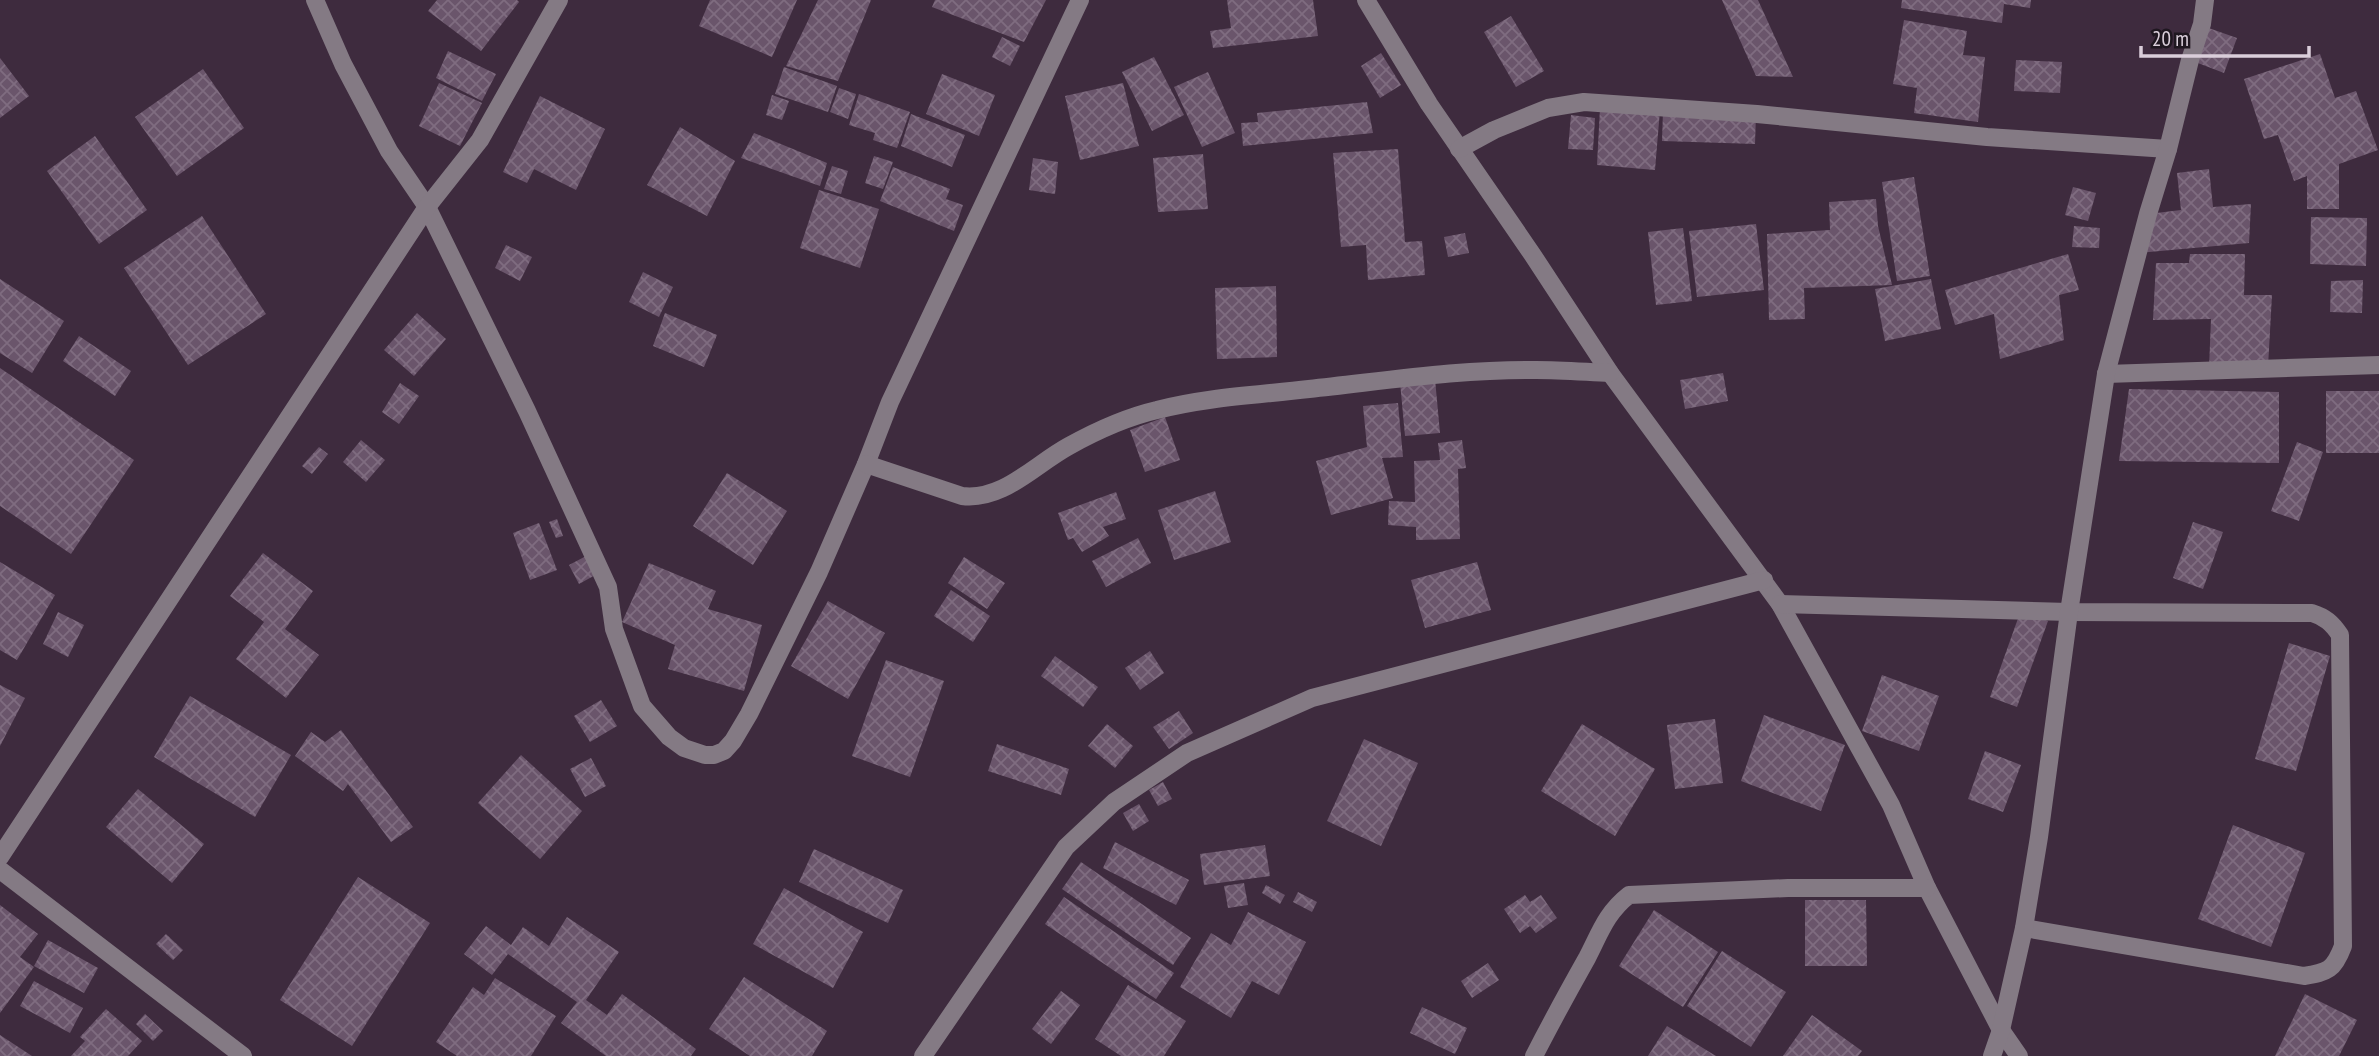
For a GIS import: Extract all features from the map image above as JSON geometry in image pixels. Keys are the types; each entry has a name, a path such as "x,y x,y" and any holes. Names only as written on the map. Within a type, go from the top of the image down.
{"street":[{"path":"315,0 343,64 389,151 428,207 527,411 608,587 614,629 642,706 669,737 684,748 705,755 724,751 749,714 818,572 890,402 1080,0"},
{"path":"0,857 428,207 480,140 559,0"},
{"path":"1366,0 1389,41 1459,149 1611,373 1780,604 1891,805 1927,888 2001,1030 2019,1056"},
{"path":"1993,1056 2024,928 2039,837 2068,612 2106,374 2202,24 2206,0"},
{"path":"1459,149 1494,130 1548,108 1584,102 1756,114 1987,137 2168,149"},
{"path":"2106,374 2379,365"},
{"path":"866,464 961,496 976,498 1002,489 1070,445 1103,429 1156,410 1436,374 1536,369 1611,373"},
{"path":"923,1056 1066,847 1114,802 1188,753 1312,698 1764,580"},
{"path":"1780,604 2068,612 2312,613 2324,617 2333,625 2340,635 2343,946 2337,963 2327,970 2304,976 2024,928"},
{"path":"0,870 243,1056"},
{"path":"1534,1056 1604,922 1618,903 1629,895 1788,888 1927,888"}],"building":[{"path":"437,0 519,2 481,51 428,11"},
{"path":"710,0 797,0 772,57 699,26"},
{"path":"818,0 871,0 838,81 786,66"},
{"path":"935,0 1046,0 1024,42 932,7"},
{"path":"1227,0 1313,0 1318,36 1213,48 1210,31 1231,28"},
{"path":"1722,0 1758,0 1793,77 1756,76"},
{"path":"1902,0 2031,0 2030,8 2004,4 2002,23 1901,8"},
{"path":"1511,16 1544,71 1516,87 1484,32"},
{"path":"1904,20 1967,31 1963,55 1985,57 1978,122 1914,113 1917,88 1893,84"},
{"path":"2203,26 2237,38 2224,73 2190,60"},
{"path":"1002,37 1020,46 1010,66 992,57"},
{"path":"448,51 496,74 482,101 436,78"},
{"path":"1381,53 1401,85 1380,98 1361,66"},
{"path":"2320,54 2335,98 2356,91 2378,150 2339,164 2339,209 2307,209 2307,176 2294,181 2278,135 2264,139 2244,79"},
{"path":"1154,57 1184,115 1152,131 1122,72"},
{"path":"0,58 29,96 0,118"},
{"path":"2016,60 2062,62 2060,93 2014,91"},
{"path":"784,67 837,86 828,112 775,94"},
{"path":"203,69 244,128 177,176 135,117"},
{"path":"1208,72 1235,133 1202,147 1174,87"},
{"path":"942,74 995,95 979,136 926,114"},
{"path":"439,83 482,103 460,146 419,126"},
{"path":"1123,83 1139,146 1080,160 1065,96"},
{"path":"839,88 856,94 848,119 830,112"},
{"path":"859,94 910,112 897,148 873,140 875,133 849,125"},
{"path":"772,95 789,101 782,120 766,115"},
{"path":"540,96 605,129 576,190 534,169 527,183 503,172"},
{"path":"1367,102 1373,133 1243,146 1241,123 1258,122 1257,113"},
{"path":"1600,108 1660,110 1655,170 1597,165"},
{"path":"1663,111 1756,114 1755,144 1662,141"},
{"path":"911,114 965,135 952,167 901,146"},
{"path":"1571,115 1595,118 1593,150 1568,149"},
{"path":"680,127 735,161 707,216 647,185"},
{"path":"754,133 827,163 820,186 741,158"},
{"path":"95,136 147,210 99,244 47,171"},
{"path":"1398,149 1405,242 1422,241 1425,275 1368,280 1366,245 1341,247 1333,153"},
{"path":"1203,154 1208,209 1158,212 1153,158"},
{"path":"874,156 893,162 883,189 865,183"},
{"path":"1033,158 1058,162 1055,194 1029,190"},
{"path":"832,166 848,171 841,194 824,189"},
{"path":"893,167 950,189 946,199 963,205 954,231 880,201"},
{"path":"2209,169 2213,207 2251,204 2249,243 2138,253 2148,214 2181,210 2177,173"},
{"path":"1914,177 1930,276 1897,281 1882,182"},
{"path":"2073,187 2096,193 2088,221 2065,215"},
{"path":"819,190 879,209 860,268 800,248"},
{"path":"1876,199 1878,226 1892,285 1804,288 1805,319 1769,320 1767,234 1830,230 1829,202"},
{"path":"202,216 266,314 188,365 124,268"},
{"path":"2311,217 2367,218 2366,266 2310,264"},
{"path":"1756,224 1764,290 1697,297 1689,231"},
{"path":"2074,226 2100,228 2099,248 2072,247"},
{"path":"1683,228 1692,301 1656,305 1648,232"},
{"path":"1465,233 1469,253 1448,257 1444,237"},
{"path":"506,245 532,257 520,281 495,268"},
{"path":"2068,254 2079,290 2059,295 2064,340 2000,359 1994,314 1955,325 1945,290"},
{"path":"2190,254 2245,254 2244,295 2272,295 2268,367 2209,368 2211,319 2153,320 2156,263 2189,263"},
{"path":"643,272 673,287 659,317 629,302"},
{"path":"0,279 64,321 32,373 0,353"},
{"path":"1931,279 1941,329 1885,341 1875,289"},
{"path":"2363,280 2362,313 2330,312 2331,281"},
{"path":"1276,286 1277,357 1217,359 1215,288"},
{"path":"417,313 446,339 414,376 384,350"},
{"path":"665,313 717,335 704,367 653,346"},
{"path":"79,336 131,371 115,396 63,361"},
{"path":"0,368 134,460 71,554 0,506"},
{"path":"1723,373 1728,401 1685,409 1680,380"},
{"path":"1435,379 1440,433 1405,436 1400,382"},
{"path":"400,383 419,396 399,424 382,412"},
{"path":"2129,389 2279,392 2279,463 2119,461"},
{"path":"2326,391 2379,391 2379,453 2326,453"},
{"path":"1398,403 1403,457 1382,458 1393,498 1331,515 1316,461 1367,447 1363,406"},
{"path":"1165,417 1180,460 1145,472 1130,430"},
{"path":"361,440 385,460 366,482 343,462"},
{"path":"1462,440 1466,468 1458,469 1460,539 1416,540 1416,527 1388,525 1389,501 1415,502 1414,461 1440,460 1438,443"},
{"path":"2297,442 2323,452 2299,521 2271,511"},
{"path":"319,447 328,454 312,474 302,466"},
{"path":"727,473 787,511 753,565 693,526"},
{"path":"1215,491 1231,542 1174,560 1158,510"},
{"path":"1116,492 1126,519 1103,527 1109,536 1082,552 1073,538 1068,540 1058,513"},
{"path":"557,519 563,536 556,538 549,522"},
{"path":"2193,522 2223,532 2203,589 2173,578"},
{"path":"539,523 557,570 530,580 513,533"},
{"path":"1138,538 1151,563 1106,587 1092,561"},
{"path":"263,553 313,591 285,629 319,655 286,698 236,659 264,622 230,596"},
{"path":"588,555 599,573 579,584 569,565"},
{"path":"964,557 1005,583 987,609 948,583"},
{"path":"0,562 55,595 17,660 0,650"},
{"path":"1477,562 1491,610 1425,628 1411,580"},
{"path":"649,563 716,591 708,609 762,625 744,691 668,669 675,645 622,622"},
{"path":"951,590 990,616 973,642 934,616"},
{"path":"828,601 885,633 848,699 791,666"},
{"path":"2021,610 2048,621 2017,707 1990,697"},
{"path":"58,612 84,625 68,657 43,644"},
{"path":"2289,643 2330,656 2296,771 2255,759"},
{"path":"1150,651 1164,673 1140,690 1125,668"},
{"path":"1055,656 1098,687 1083,707 1041,676"},
{"path":"886,660 944,681 910,777 852,756"},
{"path":"1882,675 1939,696 1919,751 1862,731"},
{"path":"0,685 25,698 0,746"},
{"path":"190,696 291,755 255,817 154,757"},
{"path":"601,700 617,726 590,742 574,716"},
{"path":"1179,711 1193,733 1169,749 1153,727"},
{"path":"1764,715 1845,745 1821,811 1741,781"},
{"path":"1715,719 1723,783 1675,789 1667,725"},
{"path":"1107,724 1133,746 1115,768 1088,746"},
{"path":"1582,724 1655,769 1615,836 1541,791"},
{"path":"341,730 413,827 391,842 348,784 343,791 295,756 311,732 325,742"},
{"path":"1364,739 1418,763 1381,846 1327,821"},
{"path":"997,744 1069,769 1061,795 988,771"},
{"path":"1985,751 2021,765 2003,812 1968,799"},
{"path":"521,755 582,811 540,859 478,803"},
{"path":"591,758 606,786 585,797 570,769"},
{"path":"1163,782 1172,799 1158,806 1149,790"},
{"path":"138,789 204,844 172,883 106,827"},
{"path":"1139,804 1149,821 1133,831 1123,813"},
{"path":"2233,825 2305,853 2271,947 2198,919"},
{"path":"1115,842 1189,880 1176,905 1103,868"},
{"path":"1265,845 1270,876 1204,885 1200,854"},
{"path":"814,849 903,890 888,923 799,882"},
{"path":"1081,862 1191,938 1173,965 1062,889"},
{"path":"358,877 430,923 352,1046 280,1000"},
{"path":"1244,883 1248,905 1228,908 1224,886"},
{"path":"1266,885 1285,895 1280,904 1262,893"},
{"path":"784,888 863,932 833,988 753,944"},
{"path":"1298,892 1317,902 1312,912 1293,902"},
{"path":"1525,895 1530,902 1541,895 1557,918 1536,933 1530,926 1520,933 1504,909"},
{"path":"1064,897 1174,973 1156,999 1045,924"},
{"path":"1805,900 1866,900 1867,966 1805,966"},
{"path":"0,905 38,934 20,957 34,967 0,1013"},
{"path":"1654,910 1718,952 1683,1007 1619,966"},
{"path":"1248,912 1306,942 1279,995 1252,981 1231,1018 1180,987 1211,933 1231,945"},
{"path":"567,917 619,952 586,1000 607,1015 622,994 696,1049 691,1056 606,1056 561,1023 577,1002 508,954 492,975 464,954 486,926 511,945 523,927 549,946"},
{"path":"166,934 183,950 173,960 156,944"},
{"path":"48,940 98,968 84,993 34,966"},
{"path":"1722,951 1786,992 1751,1047 1687,1006"},
{"path":"1488,963 1499,980 1472,998 1461,981"},
{"path":"744,977 827,1031 812,1056 750,1056 709,1029"},
{"path":"495,978 556,1016 531,1056 457,1056 436,1042 473,987 484,995"},
{"path":"34,981 83,1008 70,1033 20,1006"},
{"path":"1128,985 1186,1021 1164,1056 1121,1056 1095,1039"},
{"path":"1061,991 1080,1005 1051,1044 1032,1029"},
{"path":"2305,994 2357,1020 2339,1056 2275,1056"},
{"path":"1422,1007 1467,1028 1455,1054 1410,1033"},
{"path":"106,1009 142,1041 128,1056 71,1056 85,1041 80,1037"},
{"path":"145,1014 163,1031 153,1041 136,1024"},
{"path":"1812,1015 1862,1051 1858,1056 1783,1056"},
{"path":"1667,1026 1716,1056 1648,1056"},
{"path":"0,1035 32,1056 0,1056"}]}
